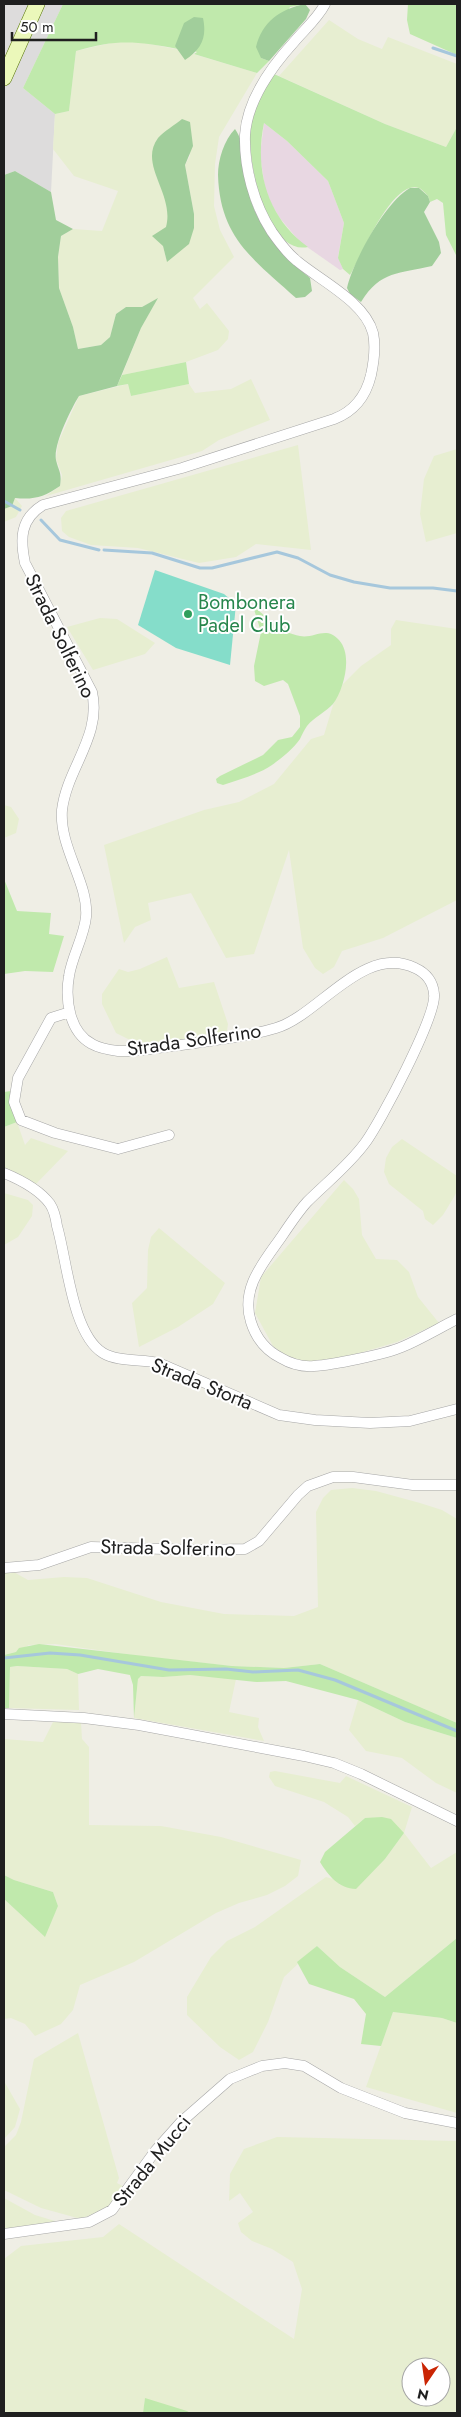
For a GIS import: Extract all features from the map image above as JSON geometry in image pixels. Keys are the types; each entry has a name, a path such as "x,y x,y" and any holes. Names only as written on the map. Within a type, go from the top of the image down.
{"main road":[{"path":"4,78 37,4"}],"street":[{"name":"Strada Solferino","path":"325,4 266,78 247,120 245,136 250,173 258,205 272,233 296,260 334,287 354,305 368,322 375,345 370,379 365,394 350,411 334,419 182,468 43,505 33,511 26,520 21,546 25,563 92,692 94,704 90,736 66,790 62,812 64,840 87,905 86,921 69,977 70,1012 75,1028 81,1036 92,1044 120,1051 204,1042 278,1028 297,1017 353,976 383,964 408,964 422,971 434,990 435,1004 425,1029 365,1144 303,1207 255,1275 249,1295 249,1317 258,1337 277,1356 291,1363 316,1366 399,1348 457,1319"},
{"path":"70,1012 50,1018 18,1078 14,1102 22,1120 55,1133 118,1148 169,1135"},
{"name":"Strada Storta","path":"4,1172 34,1188 51,1205 82,1324 92,1343 102,1352 116,1359 139,1359 159,1362 279,1415 370,1424 410,1420 457,1409"},
{"name":"Strada Solferino","path":"4,1568 39,1565 91,1547 201,1550 245,1549 264,1536 298,1495 308,1486 333,1477 353,1477 414,1485 457,1485"},
{"path":"4,1714 84,1718 139,1725 304,1756 361,1774 457,1821"},
{"name":"Strada Mucci","path":"4,2234 89,2222 112,2210 120,2202 156,2150 181,2122 230,2079 262,2066 285,2062 304,2066 341,2088 404,2114 457,2123"}],"shaded area":[{"path":"4,4 63,4 23,88 55,114 51,192 15,171 4,175"},
{"path":"264,123 287,141 328,181 344,223 338,257 343,269 340,270 300,242 279,217 271,203 265,188 260,155"},
{"name":"Bombonera Padel Club","path":"155,570 224,594 236,604 230,665 176,648 138,625"}],"green space":[{"path":"63,4 305,4 290,7 261,58 269,61 257,73 194,54 197,52 175,45 178,49 127,42 103,44 76,51 69,111 55,114 23,88"},
{"path":"305,4 310,10 306,19 269,61 261,58 256,47 263,30 280,13"},
{"path":"408,4 457,4 457,55 410,34 407,20"},
{"path":"194,17 203,18 204,37 196,51 185,60 175,46 184,23"},
{"path":"329,20 358,39 382,49 388,37 457,64 457,127 446,147 385,124 279,76"},
{"path":"115,42 140,42 180,50 257,73 219,137 215,164 214,206 220,230 234,257 193,298 200,309 207,303 229,331 228,339 218,350 186,362 122,375 141,328 157,299 142,307 126,307 116,314 110,337 101,345 78,349 73,327 59,288 58,257 61,236 73,229 102,231 118,191 74,176 53,149 55,114 69,111 76,51","holes":["182,119 190,156 185,165 194,214 194,228 167,261 163,246 169,216 167,200 155,173 175,125"]},
{"path":"274,74 385,124 446,147 457,127 457,257 446,235 443,203 437,199 430,202 423,190 409,188 398,195 378,221 350,275 343,269 338,258 344,223 328,181 287,141 264,123 261,159 267,192 283,222 308,247 293,246 280,236 269,220 261,200 251,157 250,138 251,123 255,110"},
{"path":"182,119 190,122 193,146 185,165 194,214 194,228 189,244 167,262 163,246 152,236 166,227 167,215 166,203 154,169 152,159 153,148 160,135"},
{"path":"235,129 239,135 244,156 250,199 270,237 288,259 310,278 312,291 305,297 296,298 253,259 232,231 225,215 220,197 218,169 225,144"},
{"path":"15,171 51,192 56,220 73,229 61,236 58,257 59,288 73,327 78,349 101,345 110,337 116,314 126,307 142,307 158,298 141,328 117,386 79,396 72,409 63,427 57,446 56,460 60,475 60,486 39,497 28,499 15,498 12,506 4,509 4,175"},
{"path":"410,188 419,188 428,196 430,202 424,212 439,242 441,253 432,266 400,272 384,279 368,292 361,302 350,294 347,288 350,276 363,248 381,218 391,205"},
{"path":"186,362 189,384 131,396 128,384 117,386 122,375"},
{"path":"251,379 270,420 219,440 202,451 46,496 60,486 62,475 56,459 58,443 79,396 128,384 131,396 189,384 195,393 231,389"},
{"path":"298,445 311,550 256,544 236,557 199,563 138,548 91,545 69,537 62,531 61,518 66,511"},
{"path":"457,449 457,533 426,542 420,514 424,479 434,456"},
{"path":"15,498 22,506 16,517 4,522 4,509 12,506"},
{"path":"253,606 287,632 300,636 329,633 334,636 343,646 346,654 345,672 341,690 333,704 310,723 300,739 287,753 260,772 223,785 217,783 216,779 263,755 278,740 292,737 300,727 300,716 288,684 283,680 264,686 255,681 254,666 261,632"},
{"path":"100,618 117,619 155,643 145,654 93,670 67,627"},
{"path":"396,620 457,629 457,900 383,938 342,951 334,967 323,974 315,968 303,948 289,850 254,954 226,958 191,893 148,903 151,920 135,927 124,943 104,845 204,810 239,802 274,784 311,739 324,735 333,705 343,684 361,666 391,645 391,629"},
{"path":"4,805 11,807 19,819 16,833 4,838"},
{"path":"4,879 17,911 51,913 49,934 64,936 53,972 25,971 4,974"},
{"path":"167,957 179,988 214,982 228,1024 227,1031 201,1038 148,1044 136,1043 116,1033 102,1004 102,994 119,969 128,972 140,969"},
{"path":"11,1091 17,1122 4,1127 4,1092"},
{"path":"17,1122 25,1145 31,1138 68,1151 34,1186 4,1171 4,1127"},
{"path":"402,1139 457,1176 457,1191 443,1215 433,1225 425,1219 423,1211 389,1184 384,1172 386,1158 392,1147"},
{"path":"344,1180 359,1199 362,1235 376,1259 397,1260 409,1272 418,1297 439,1323 397,1342 346,1357 306,1362 285,1355 273,1346 255,1313 261,1277"},
{"path":"4,1193 28,1200 33,1205 32,1216 18,1237 4,1245"},
{"path":"159,1228 225,1283 213,1304 178,1327 139,1347 132,1303 147,1288 148,1250 151,1237"},
{"path":"352,1488 376,1491 420,1503 442,1510 457,1519 457,1723 320,1664 284,1668 232,1666 55,1644 29,1645 16,1652 4,1655 4,1572 12,1571 28,1580 64,1577 87,1578 161,1602 224,1614 294,1616 318,1607 316,1512 323,1498 331,1490"},
{"path":"39,1644 232,1666 284,1668 320,1664 457,1723 457,1738 405,1722 358,1700 286,1681 257,1682 190,1675 141,1676 138,1679 134,1718 133,1685 130,1675 98,1669 78,1674 67,1669 17,1666 10,1667 9,1708 4,1708 4,1655 16,1652 19,1648"},
{"path":"10,1667 67,1669 78,1674 79,1710 9,1708"},
{"path":"190,1675 236,1679 229,1712 259,1718 258,1727 264,1741 134,1718 138,1679 141,1676"},
{"path":"358,1700 405,1722 457,1738 457,1793 436,1783 402,1758 366,1751 349,1730"},
{"path":"53,1722 81,1723 82,1739 89,1747 89,1825 161,1826 221,1837 301,1860 298,1876 285,1886 267,1895 239,1903 216,1913 134,1962 80,1985 73,2010 61,2024 35,2036 25,2024 11,2018 4,2019 4,1899 44,1936 58,1906 53,1892 4,1875 4,1739 43,1742"},
{"path":"275,1771 340,1783 346,1776 412,1807 404,1833 365,1818 355,1826 348,1817 324,1802 275,1786 269,1777 270,1772"},
{"path":"382,1817 391,1819 404,1833 385,1859 356,1889 344,1887 330,1876 320,1862 325,1852 365,1818"},
{"path":"404,1833 431,1868 457,1852 457,1938 385,1997 340,1967 317,1946 284,1977 268,2022 253,2052 239,2060 220,2047 187,2015 187,1997 211,1957 227,1941 255,1927 326,1877 333,1879 340,1885 366,1876 385,1859"},
{"path":"4,1875 53,1892 58,1906 45,1937 4,1899"},
{"path":"457,1938 457,2023 442,2018 393,2012 381,2046 361,2044 366,2014 354,1999 309,1984 297,1962 317,1946 340,1967 385,1997"},
{"path":"393,2012 442,2018 457,2023 457,2113 366,2087"},
{"path":"78,2033 119,2178 117,2183 126,2188 116,2204 81,2219 41,2208 4,2190 4,2147 16,2135 21,2122 34,2059"},
{"path":"4,2081 20,2109 15,2127 4,2139"},
{"path":"277,2137 457,2141 457,2413 190,2413 145,2399 143,2413 4,2413 4,2259 21,2246 103,2237 119,2224 294,2339 302,2289 293,2262 272,2249 252,2241 241,2232 238,2223 253,2212 240,2193 229,2201 230,2174 244,2149"},
{"path":"4,2198 35,2215 68,2225 4,2231"},
{"path":"145,2398 187,2411 190,2413 143,2413"}],"waterway":[{"path":"433,48 457,56"},
{"path":"4,501 20,510"},
{"path":"41,520 60,540 99,550"},
{"path":"104,550 152,553 200,568 212,568 277,552 298,558 330,575 354,582 390,588 433,588 457,591"},
{"path":"4,1658 50,1653 80,1655 169,1670 226,1669 253,1672 298,1670 335,1680 457,1731"}],"place":[{"name":"Bombonera Padel Club","path":"188,614"}]}
